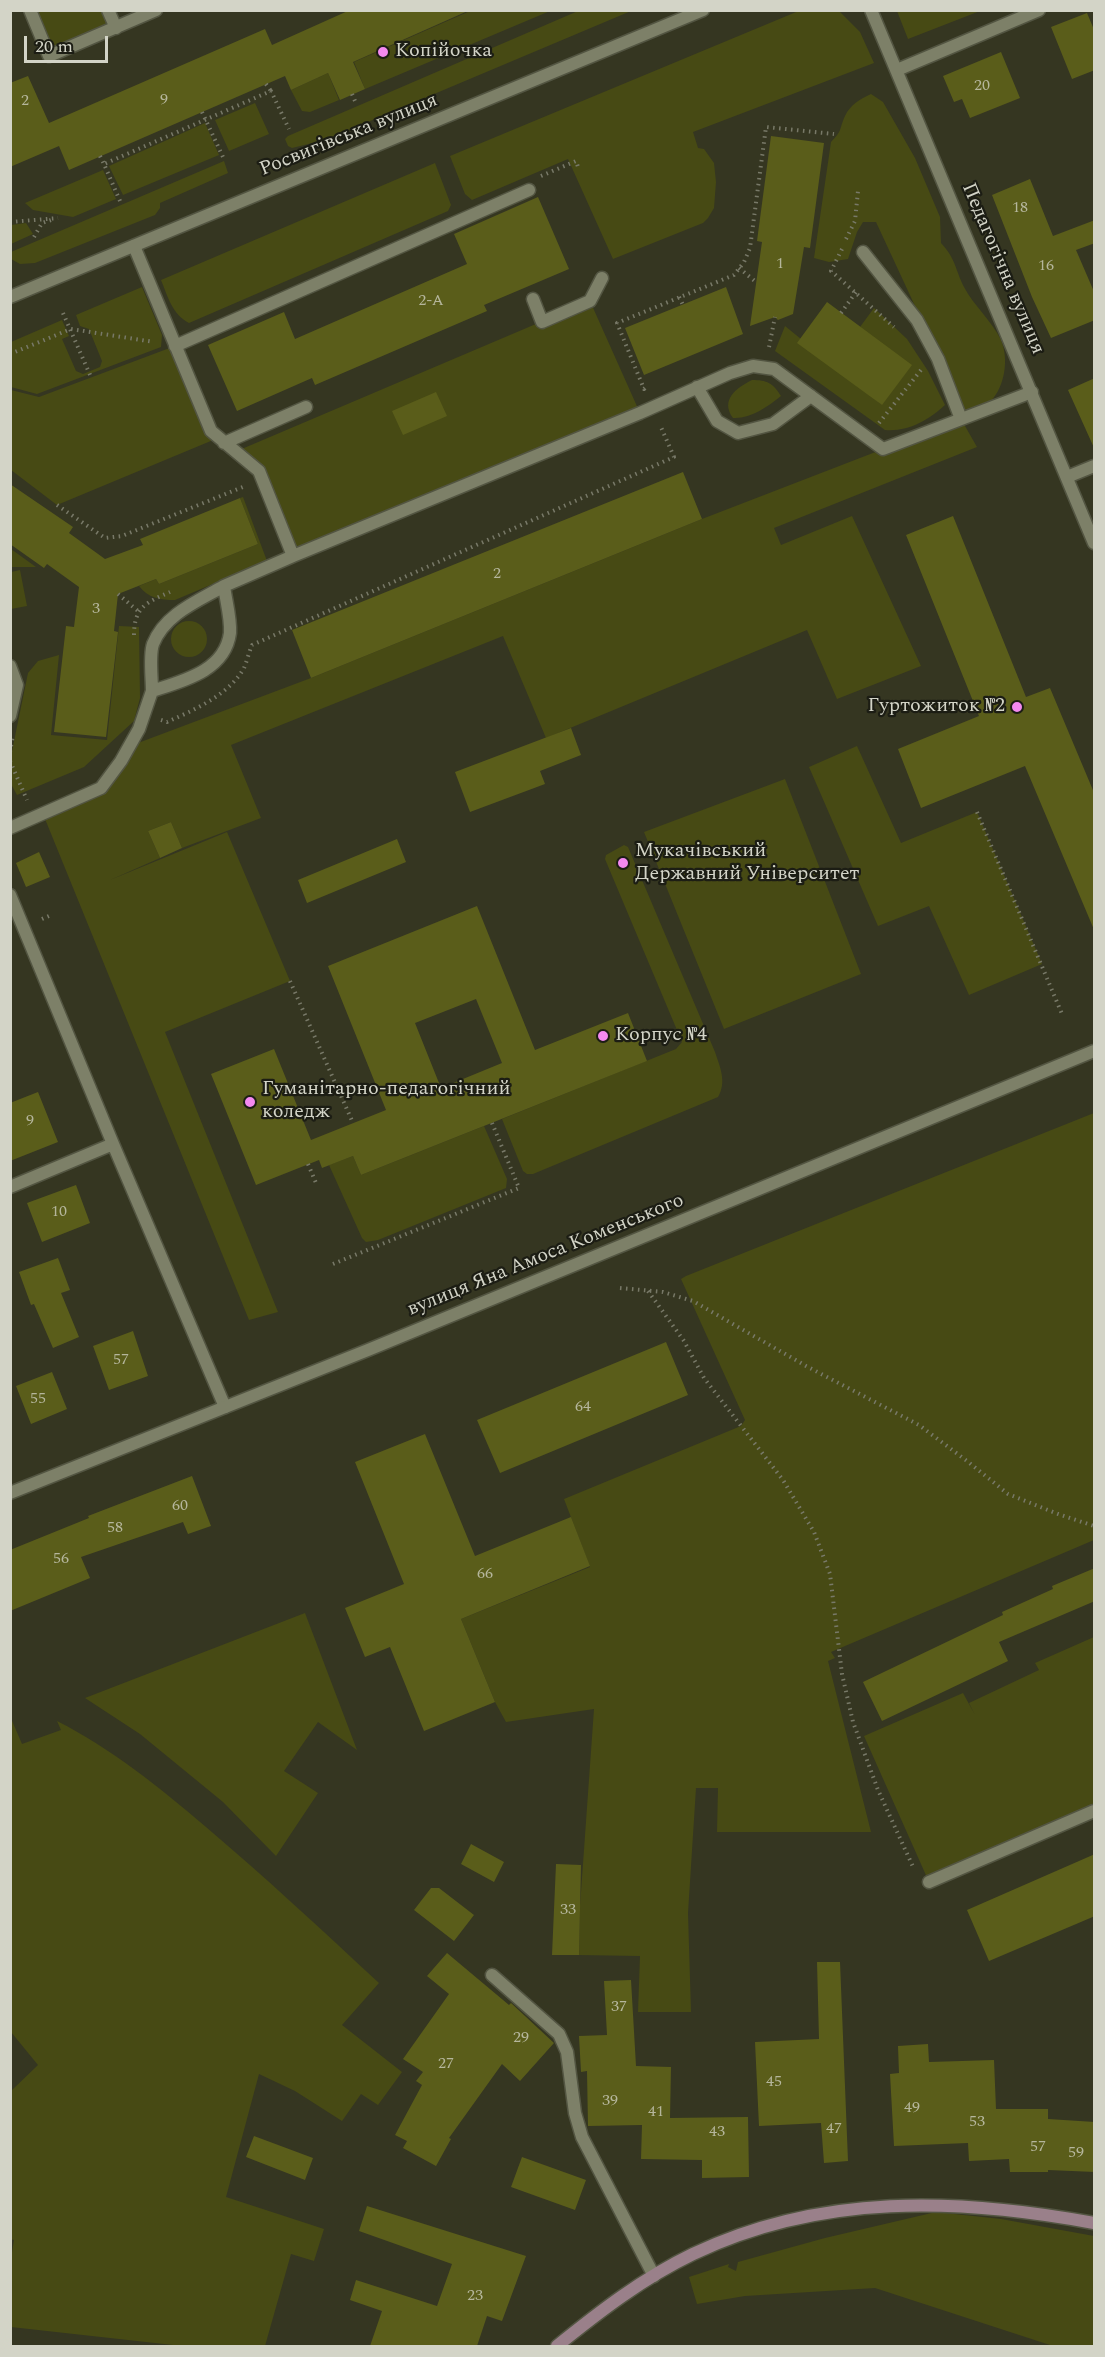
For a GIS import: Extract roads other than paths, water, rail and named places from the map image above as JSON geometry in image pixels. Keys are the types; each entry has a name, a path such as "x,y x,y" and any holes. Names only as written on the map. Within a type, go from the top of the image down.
{"main road":[{"path":"557,2346 599,2313 654,2276 693,2254 795,2218 852,2208 910,2204 992,2207 1095,2223"}],"street":[{"path":"30,10 49,56 156,10"},
{"path":"108,10 116,28"},
{"name":"Росвигівська вулиця","path":"10,297 703,10"},
{"name":"Педагогічна вулиця","path":"872,10 1095,543"},
{"path":"897,70 1039,10"},
{"path":"175,345 529,190"},
{"path":"134,246 211,431 259,471 293,555"},
{"path":"863,252 917,320 938,359 961,419"},
{"path":"533,299 542,322 590,301 602,278"},
{"path":"10,828 100,788 130,746 145,712 152,691 152,646 166,623 186,607 225,586 293,555 730,373 753,366 774,369 883,449 1032,392"},
{"path":"697,387 717,421 738,433 773,424 811,396"},
{"path":"225,443 306,407"},
{"path":"1067,477 1095,466"},
{"path":"152,691 192,679 211,666 225,652 230,632 225,586"},
{"path":"10,666 17,685 10,716"},
{"path":"11,899 225,1407"},
{"name":"вулиця Яна Амоса Коменського","path":"10,1493 368,1350 1095,1051"},
{"path":"10,1187 113,1144"},
{"path":"929,1882 1095,1811"},
{"path":"492,1975 559,2034 567,2052 575,2113 582,2137 654,2276"}],"place":[{"name":"Копійочка","path":"383,52"},
{"name":"Гуртожиток №2","path":"1017,707"},
{"name":"Мукачівський Державний Університет","path":"623,863"},
{"name":"Корпус №4","path":"603,1036"},
{"name":"Гуманітарно-педагогічний коледж","path":"250,1102"}]}
